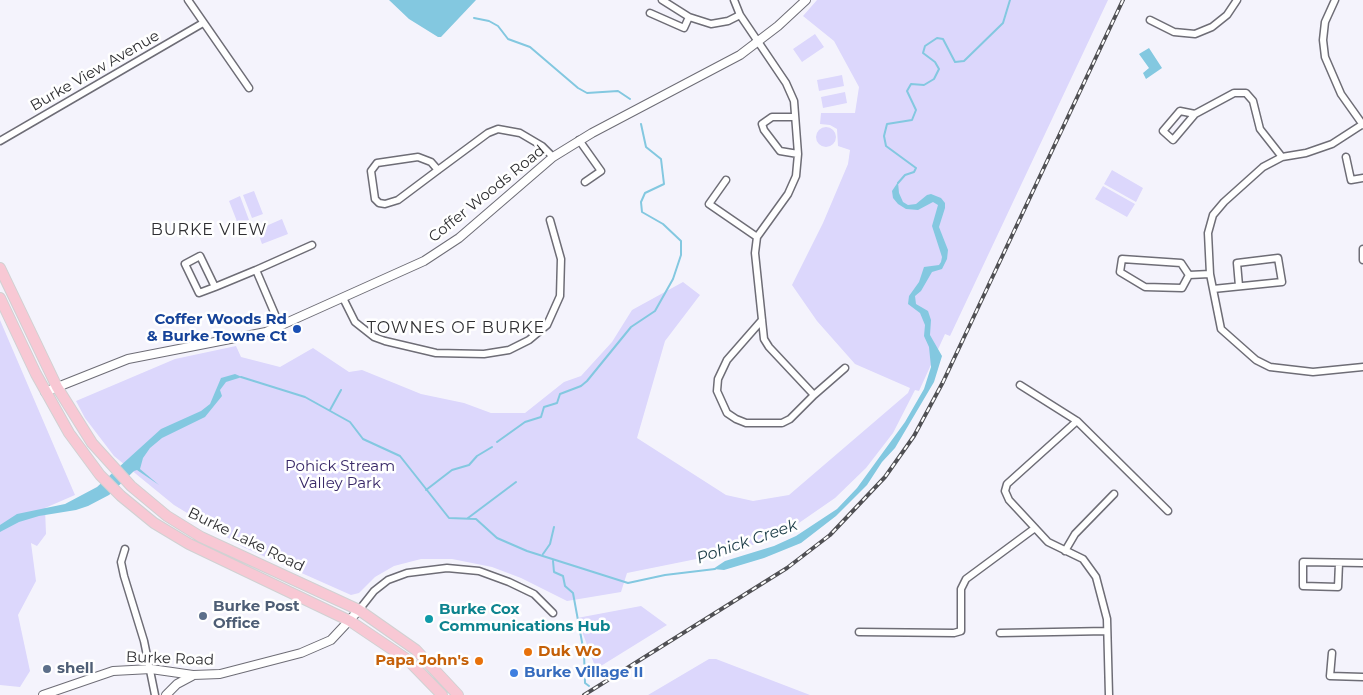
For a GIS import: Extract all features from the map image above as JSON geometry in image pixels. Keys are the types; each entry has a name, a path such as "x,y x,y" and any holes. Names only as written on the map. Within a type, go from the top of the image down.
{"main road":[{"name":"Burke Lake Road","path":"0,268 57,387 92,443 110,466 131,486 167,516 201,537 359,610 416,650 458,695"},
{"name":"Burke Lake Road","path":"0,298 45,392 69,433 100,475 121,496 154,523 188,544 350,621 408,660 442,695"}],"street":[{"path":"188,0 249,88"},
{"path":"662,0 689,17 712,24 728,21 740,15"},
{"path":"734,0 740,15 786,83 794,101 798,168 792,188 757,237 755,253 764,339 768,347 814,396"},
{"name":"Coffer Woods Road","path":"45,392 128,359 241,338 280,326 424,261 447,247 553,157 579,140 723,65 759,42 806,0"},
{"path":"1150,20 1174,32 1195,34 1212,27 1227,15 1237,0"},
{"path":"1335,0 1325,22 1322,40 1325,57 1341,94 1363,125 1332,144 1306,153 1282,157 1244,182 1213,215 1208,233 1210,274 1216,312 1221,329 1256,360 1270,367 1313,372 1363,367"},
{"path":"650,13 684,28 689,17"},
{"name":"Burke View Avenue","path":"0,141 203,23"},
{"path":"1195,114 1180,111 1163,131 1173,140 1195,114 1234,93 1246,93 1253,100 1260,129 1282,157"},
{"path":"795,117 772,117 762,124 780,151 798,154"},
{"path":"438,170 431,162 418,157 377,164 371,171 375,199 379,203 385,204 398,200 488,133 498,129 520,133 542,146 553,157"},
{"path":"579,140 601,171 585,182"},
{"path":"1346,157 1351,180 1363,178"},
{"path":"726,180 709,204 757,237"},
{"path":"343,298 355,322 374,337 385,342 451,354 484,354 509,350 529,340 547,325 560,296 561,259 550,220"},
{"path":"215,287 200,256 185,264 199,293 215,287 256,270 312,245"},
{"path":"1363,249 1363,260"},
{"path":"1213,289 1282,282 1278,258 1237,263 1239,286"},
{"path":"1122,259 1181,263 1189,275 1182,288 1145,287 1120,272 1122,259"},
{"path":"256,270 280,326"},
{"path":"1189,275 1210,274"},
{"path":"762,320 727,360 720,374 717,391 727,412 736,419 746,423 782,422 790,419 845,368"},
{"path":"1020,385 1077,421 1168,512"},
{"path":"1077,421 1007,484 1005,491 1008,500 1048,542 1083,559 1096,577 1106,610 1109,695"},
{"path":"1065,551 1075,534 1114,494"},
{"path":"859,632 954,633 961,631 961,589 966,579 1035,528"},
{"path":"125,548 121,562 151,669 155,695"},
{"path":"1338,563 1338,587 1303,586 1303,562 1363,563"},
{"name":"Burke Road","path":"43,695 113,671 151,669 193,675 220,674 301,653 331,640 350,621 374,591 388,580 407,573 447,568 479,571 534,594 553,613"},
{"path":"1000,633 1107,632"},
{"path":"1332,653 1330,676 1363,676"},
{"path":"166,695 177,684 193,675"}],"green space":[{"name":"Pohick Stream Valley Park","path":"817,0 1108,0 950,336 945,334 919,391 915,390 893,433 866,468 835,498 796,525 774,537 736,551 627,573 621,592 567,601 521,578 492,567 452,559 421,559 394,566 375,577 359,593 351,595 243,547 174,505 114,456 85,418 76,401 175,359 236,346 241,357 280,367 313,348 349,372 362,370 421,394 464,403 491,413 525,413 564,382 581,376 612,342 632,310 683,282 700,295 665,341 637,438 726,495 753,501 789,495 908,393 910,388 855,364 817,321 792,285 823,223 848,164 850,150 838,146 837,129 830,125 820,124 821,113 855,113 859,87 834,41 803,16"},
{"path":"815,34 824,47 802,62 793,49"},
{"path":"842,75 844,86 819,91 817,80"},
{"path":"845,92 847,103 823,108 821,97"},
{"path":"826,127 833,130 836,137 833,144 826,147 819,144 816,137 819,130"},
{"path":"1112,170 1143,188 1136,202 1104,184"},
{"path":"1103,186 1135,204 1127,217 1095,199"},
{"path":"254,191 263,214 252,218 243,195"},
{"path":"240,196 249,220 238,224 229,201"},
{"path":"282,219 288,234 262,244 257,230"},
{"path":"0,320 75,495 45,508 46,534 37,546 31,543 36,581 18,615 30,671 20,687 0,685"},
{"path":"641,606 667,625 596,669 577,618"},
{"path":"709,659 716,659 810,695 648,695"}],"water":[{"path":"389,0 476,0 441,37 438,37 409,19"},
{"path":"1149,48 1162,68 1146,79 1143,73 1149,68 1139,54"},
{"path":"898,182 899,193 903,202 908,205 916,204 931,194 941,198 945,203 939,227 948,250 947,259 942,269 932,272 921,291 915,296 916,304 928,311 931,320 930,335 942,356 934,382 895,448 882,462 867,485 836,516 801,543 764,558 724,570 713,569 725,561 774,546 796,536 837,509 857,488 905,422 924,389 931,367 929,347 924,336 925,325 920,313 908,304 909,296 919,282 924,267 939,265 941,262 942,257 932,226 938,205 933,202 918,210 906,209 893,198 892,191"},
{"path":"235,374 242,377 226,382 220,390 222,396 205,417 162,438 150,448 143,458 140,469 159,485 137,470 109,495 88,506 76,510 39,516 19,522 0,532 0,525 17,514 65,504 97,487 161,429 201,411 210,404 221,378"}],"waterway":[{"name":"Pohick Creek","path":"898,183 905,175 914,172 916,168 886,146 884,136 887,124 912,120 916,110 907,91 911,84 924,85 934,79 939,69 935,62 923,53 925,46 937,38 943,39 955,62 964,61 1003,23 1010,0"},
{"path":"474,18 489,21 498,26 508,39 530,47 578,88 587,93 618,91 630,99"},
{"path":"497,442 525,422 541,417 544,407 557,403 560,394 581,386 587,381 631,327 655,311 673,279 681,255 681,241 663,224 642,212 641,202 645,193 664,184 661,159 646,147 641,124"},
{"name":"Pohick Creek","path":"241,377 305,397 350,422 363,439 400,456 449,518 476,519 497,538 527,551 628,583 665,575 715,569"},
{"path":"330,410 341,390"},
{"path":"426,490 452,470 469,465 477,456 492,447"},
{"path":"468,518 516,482"},
{"path":"543,554 550,544 554,527"},
{"path":"553,561 554,572 563,576 565,586 573,593 584,653 585,683 589,686"}],"railway":[{"path":"584,695 787,568 830,535 885,477 914,436 943,382 1123,0"}],"place":[{"name":"Coffer Woods Rd & Burke Towne Ct","path":"297,329"},
{"name":"Burke Post Office","path":"203,616"},
{"name":"Burke Cox Communications Hub","path":"429,619"},
{"name":"Duk Wo","path":"528,652"},
{"name":"Papa John's","path":"479,661"},
{"name":"shell","path":"47,669"},
{"name":"Burke Village II","path":"514,673"}],"district":[{"name":"BURKE VIEW","path":"209,230"},
{"name":"TOWNES OF BURKE","path":"456,328"}]}
